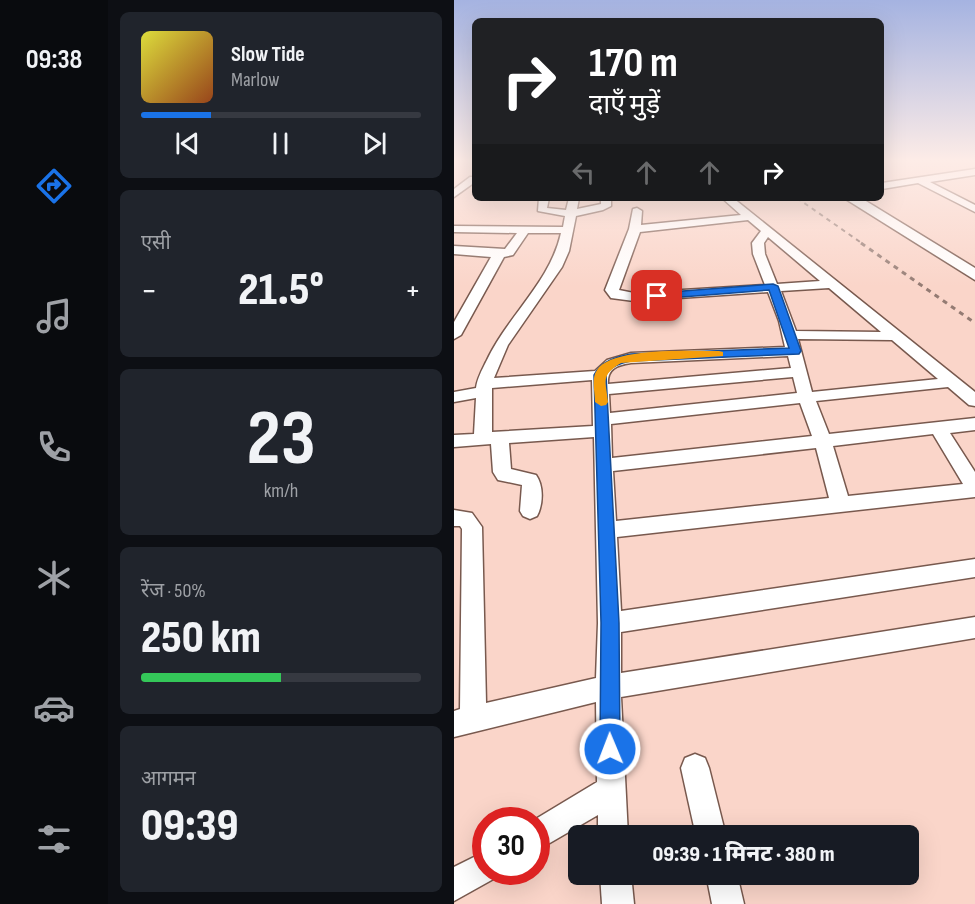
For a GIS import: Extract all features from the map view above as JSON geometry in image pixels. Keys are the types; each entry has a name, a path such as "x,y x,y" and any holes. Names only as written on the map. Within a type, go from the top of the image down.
{"main road":[{"path":"856,201 974,275"},
{"path":"873,201 974,262"}],"street":[{"path":"543,201 542,206 545,212 571,213 598,209 610,201"},
{"path":"530,511 532,484 529,480 505,476 502,472 491,440 484,388 501,345 556,267 573,201"},
{"path":"731,201 974,401"},
{"path":"749,201 974,386"},
{"path":"959,201 974,209"},
{"path":"637,211 635,229 612,290 616,295 634,297 773,286 832,284"},
{"path":"635,229 750,217"},
{"path":"454,229 567,230"},
{"path":"454,250 499,254 509,252 524,231"},
{"path":"767,231 758,243 759,254 790,335 806,398 823,442 841,505"},
{"path":"454,335 499,254"},
{"path":"790,335 895,336"},
{"path":"613,825 608,687 610,623 600,382 603,369 609,364 631,358 795,351"},
{"path":"454,398 484,388 800,372"},
{"path":"454,441 491,440 806,398 951,382"},
{"path":"604,465 974,424"},
{"path":"606,530 974,489 938,428"},
{"path":"454,518 465,518 472,527 463,721 608,687 974,627"},
{"path":"610,623 974,568"},
{"path":"695,768 708,825"},
{"path":"550,827 611,790"},
{"path":"454,885 472,874"},
{"path":"616,885 618,904"},
{"path":"724,885 728,904"}],"railway":[{"path":"802,201 863,244"},
{"path":"861,243 975,323"}],"slow traffic":[{"path":"601,402 600,375 603,369 618,360 646,356 719,354"}],"route":[{"path":"610,749 608,687 610,623 600,375 603,369 618,360 646,356 795,351 773,286 657,296"}]}
